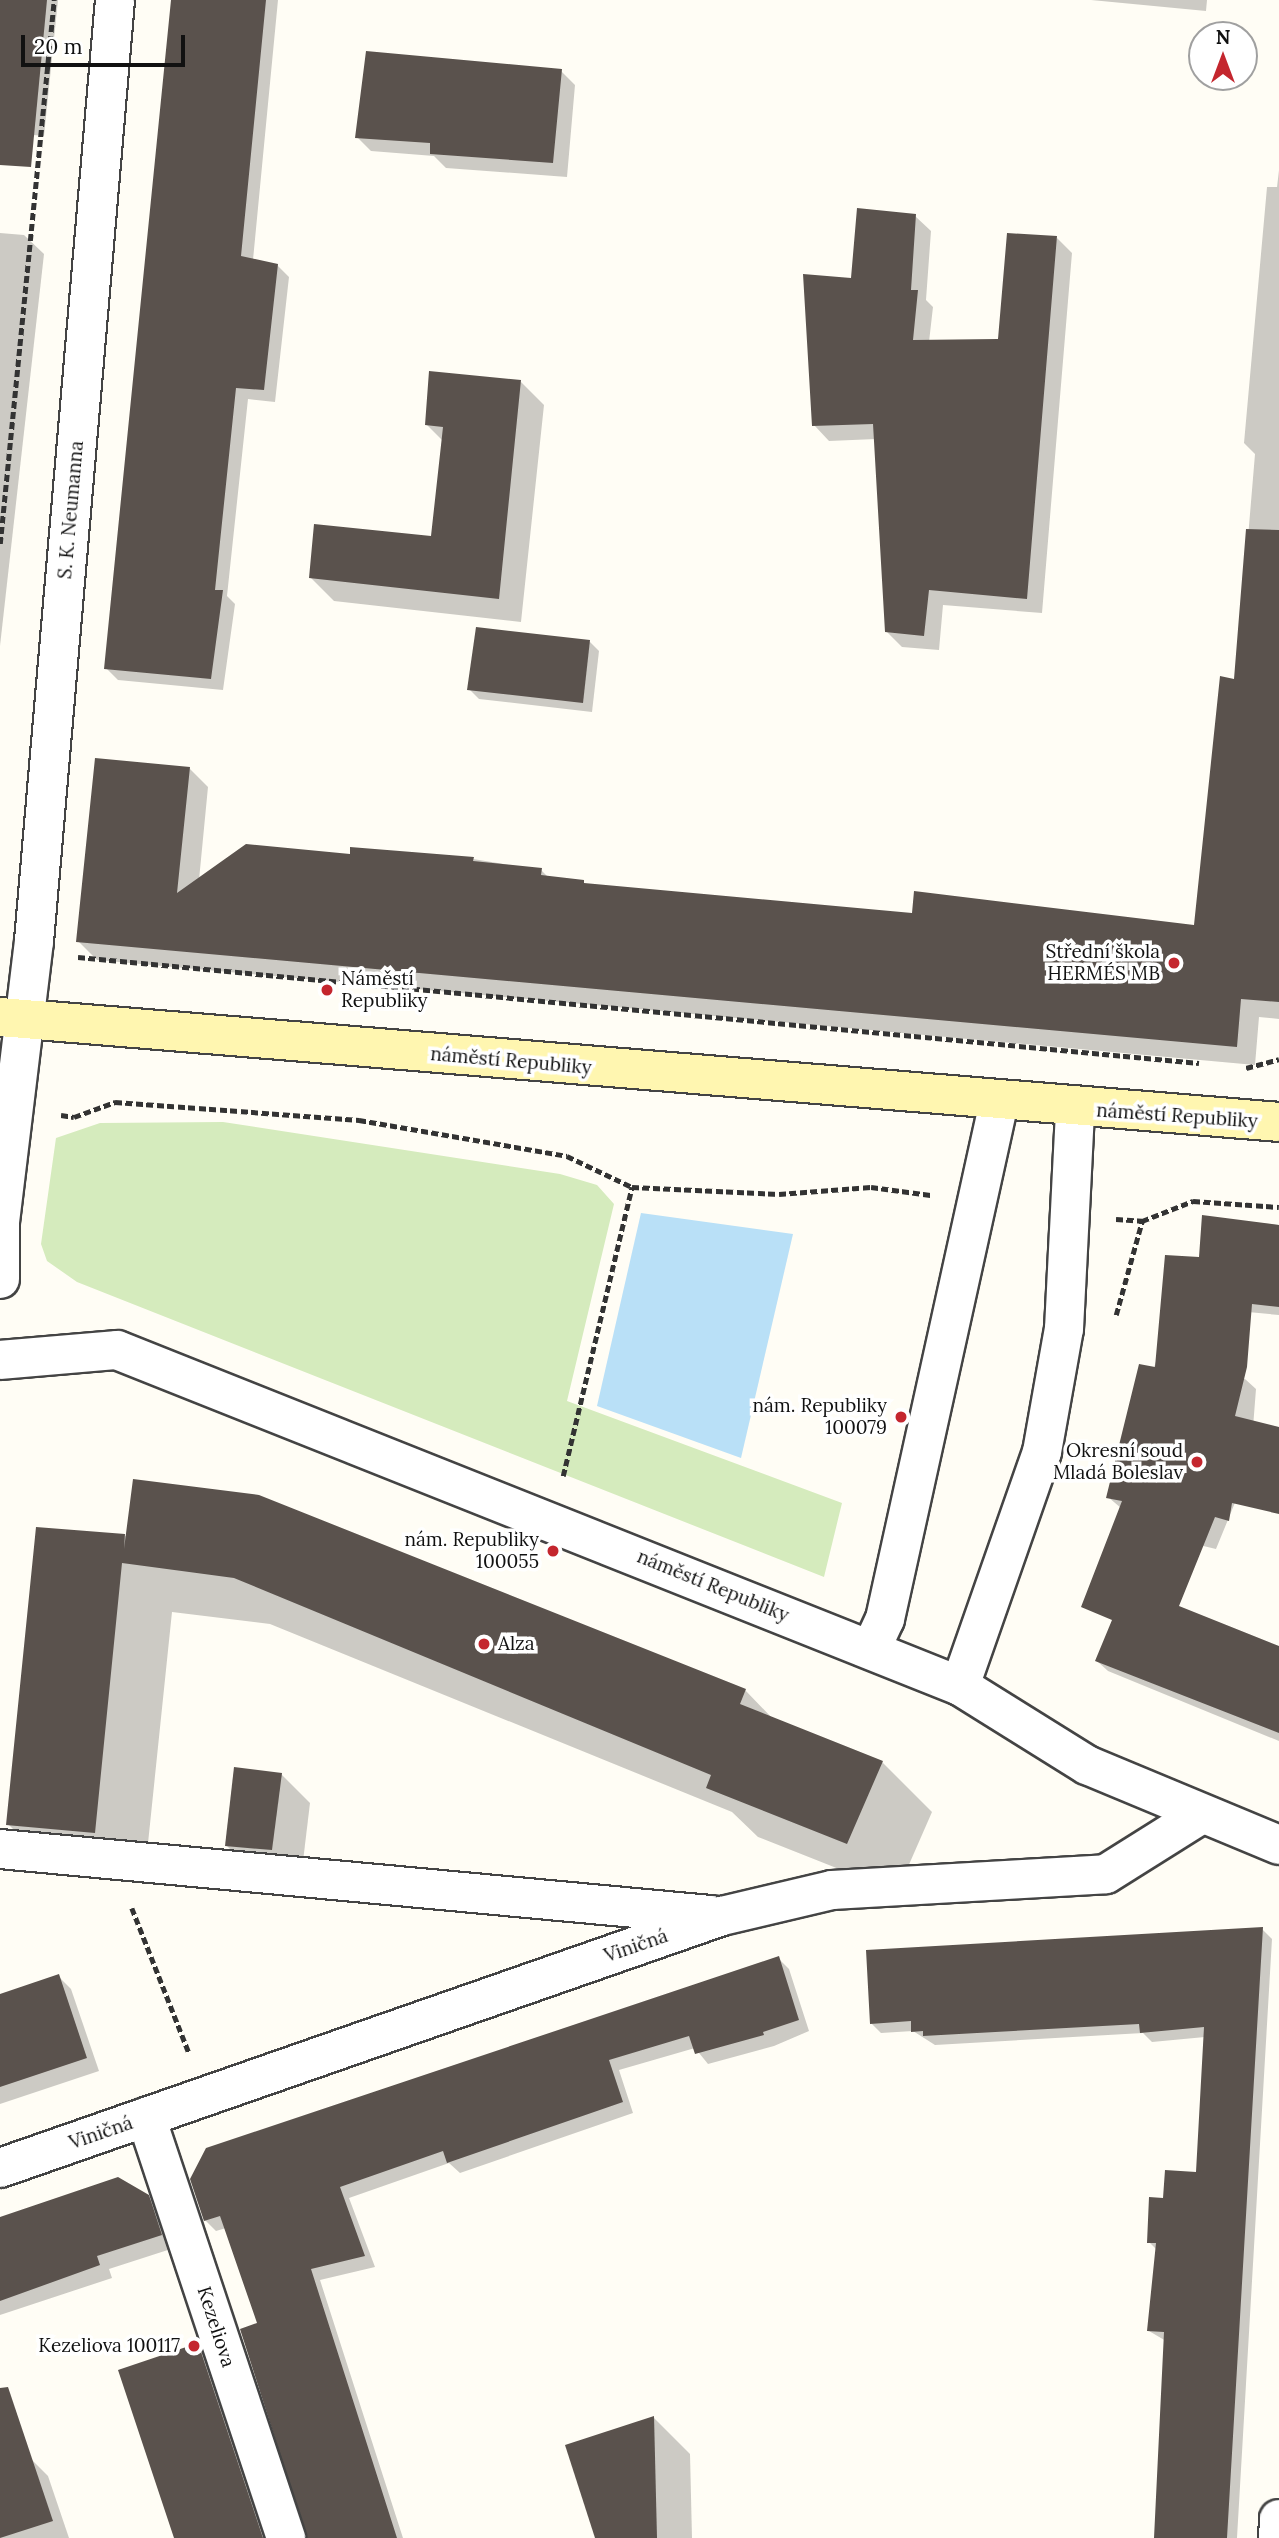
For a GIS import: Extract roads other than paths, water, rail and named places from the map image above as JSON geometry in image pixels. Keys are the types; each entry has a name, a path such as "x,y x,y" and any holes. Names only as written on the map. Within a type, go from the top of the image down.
{"street":[{"name":"S. K. Neumanna","path":"12,1018 34,941 115,0"},
{"name":"náměstí Republiky","path":"12,1018 1075,1109 1279,1122"},
{"path":"0,1279 12,1018"},
{"path":"871,1649 885,1619 999,1102"},
{"name":"náměstí Republiky","path":"960,1686 1042,1452 1064,1329 1075,1109"},
{"name":"náměstí Republiky","path":"0,1360 117,1350 960,1686 1087,1765 1200,1815"},
{"path":"1200,1815 1279,1845"},
{"name":"Viničná","path":"0,2168 722,1916 832,1890 1106,1874 1200,1815"},
{"path":"0,1849 722,1916"},
{"name":"Kezeliova","path":"146,2117 286,2538"},
{"path":"1278,2538 1279,2519"}],"water":[{"path":"641,1213 793,1234 741,1458 597,1406"}],"place":[{"name":"Střední škola HERMÉS MB","path":"1174,963"},
{"name":"Náměstí Republiky","path":"327,990"},
{"name":"nám. Republiky 100079","path":"901,1417"},
{"name":"Okresní soud Mladá Boleslav","path":"1197,1462"},
{"name":"nám. Republiky 100055","path":"553,1551"},
{"name":"Alza","path":"484,1644"},
{"name":"Kezeliova 100117","path":"194,2346"}]}
